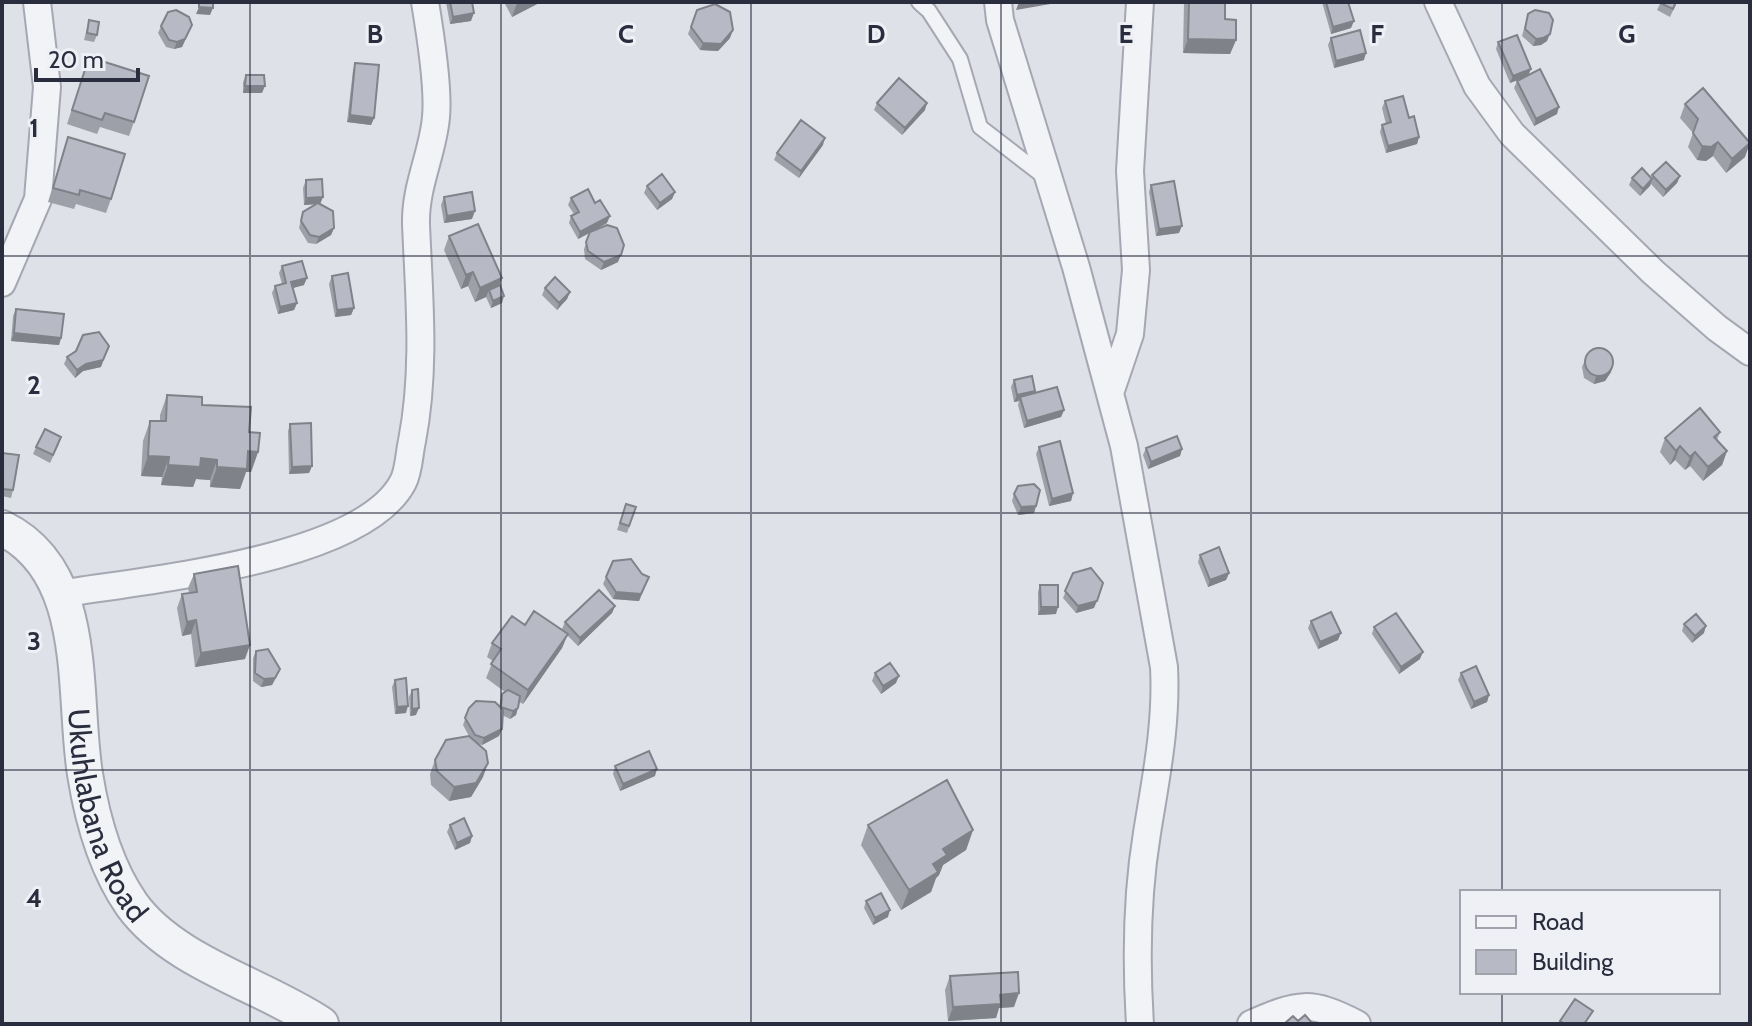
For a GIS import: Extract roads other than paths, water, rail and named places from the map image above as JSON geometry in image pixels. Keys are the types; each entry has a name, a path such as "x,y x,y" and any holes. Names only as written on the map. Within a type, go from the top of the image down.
{"street":[{"path":"2,283 38,199 47,87 37,2"},
{"path":"60,594 221,567 312,545 359,524 388,504 404,480 420,400 422,358 416,216 436,116 425,2"},
{"path":"998,2 1000,20 1110,393 1149,577 1166,701 1161,753 1146,836 1138,993 1140,1024"},
{"path":"1110,393 1130,334 1136,270 1130,171 1140,2"},
{"path":"1438,2 1477,86 1512,134 1653,272 1717,328 1750,352"},
{"name":"Ukuhlabana Road","path":"2,528 33,548 60,594 70,625 85,773 96,822 122,889 158,933 321,1024"},
{"path":"1251,1024 1283,1010 1307,1006 1329,1009 1357,1024"}],"lane":[{"path":"919,2 929,11 960,59 980,127 1049,180"}]}
